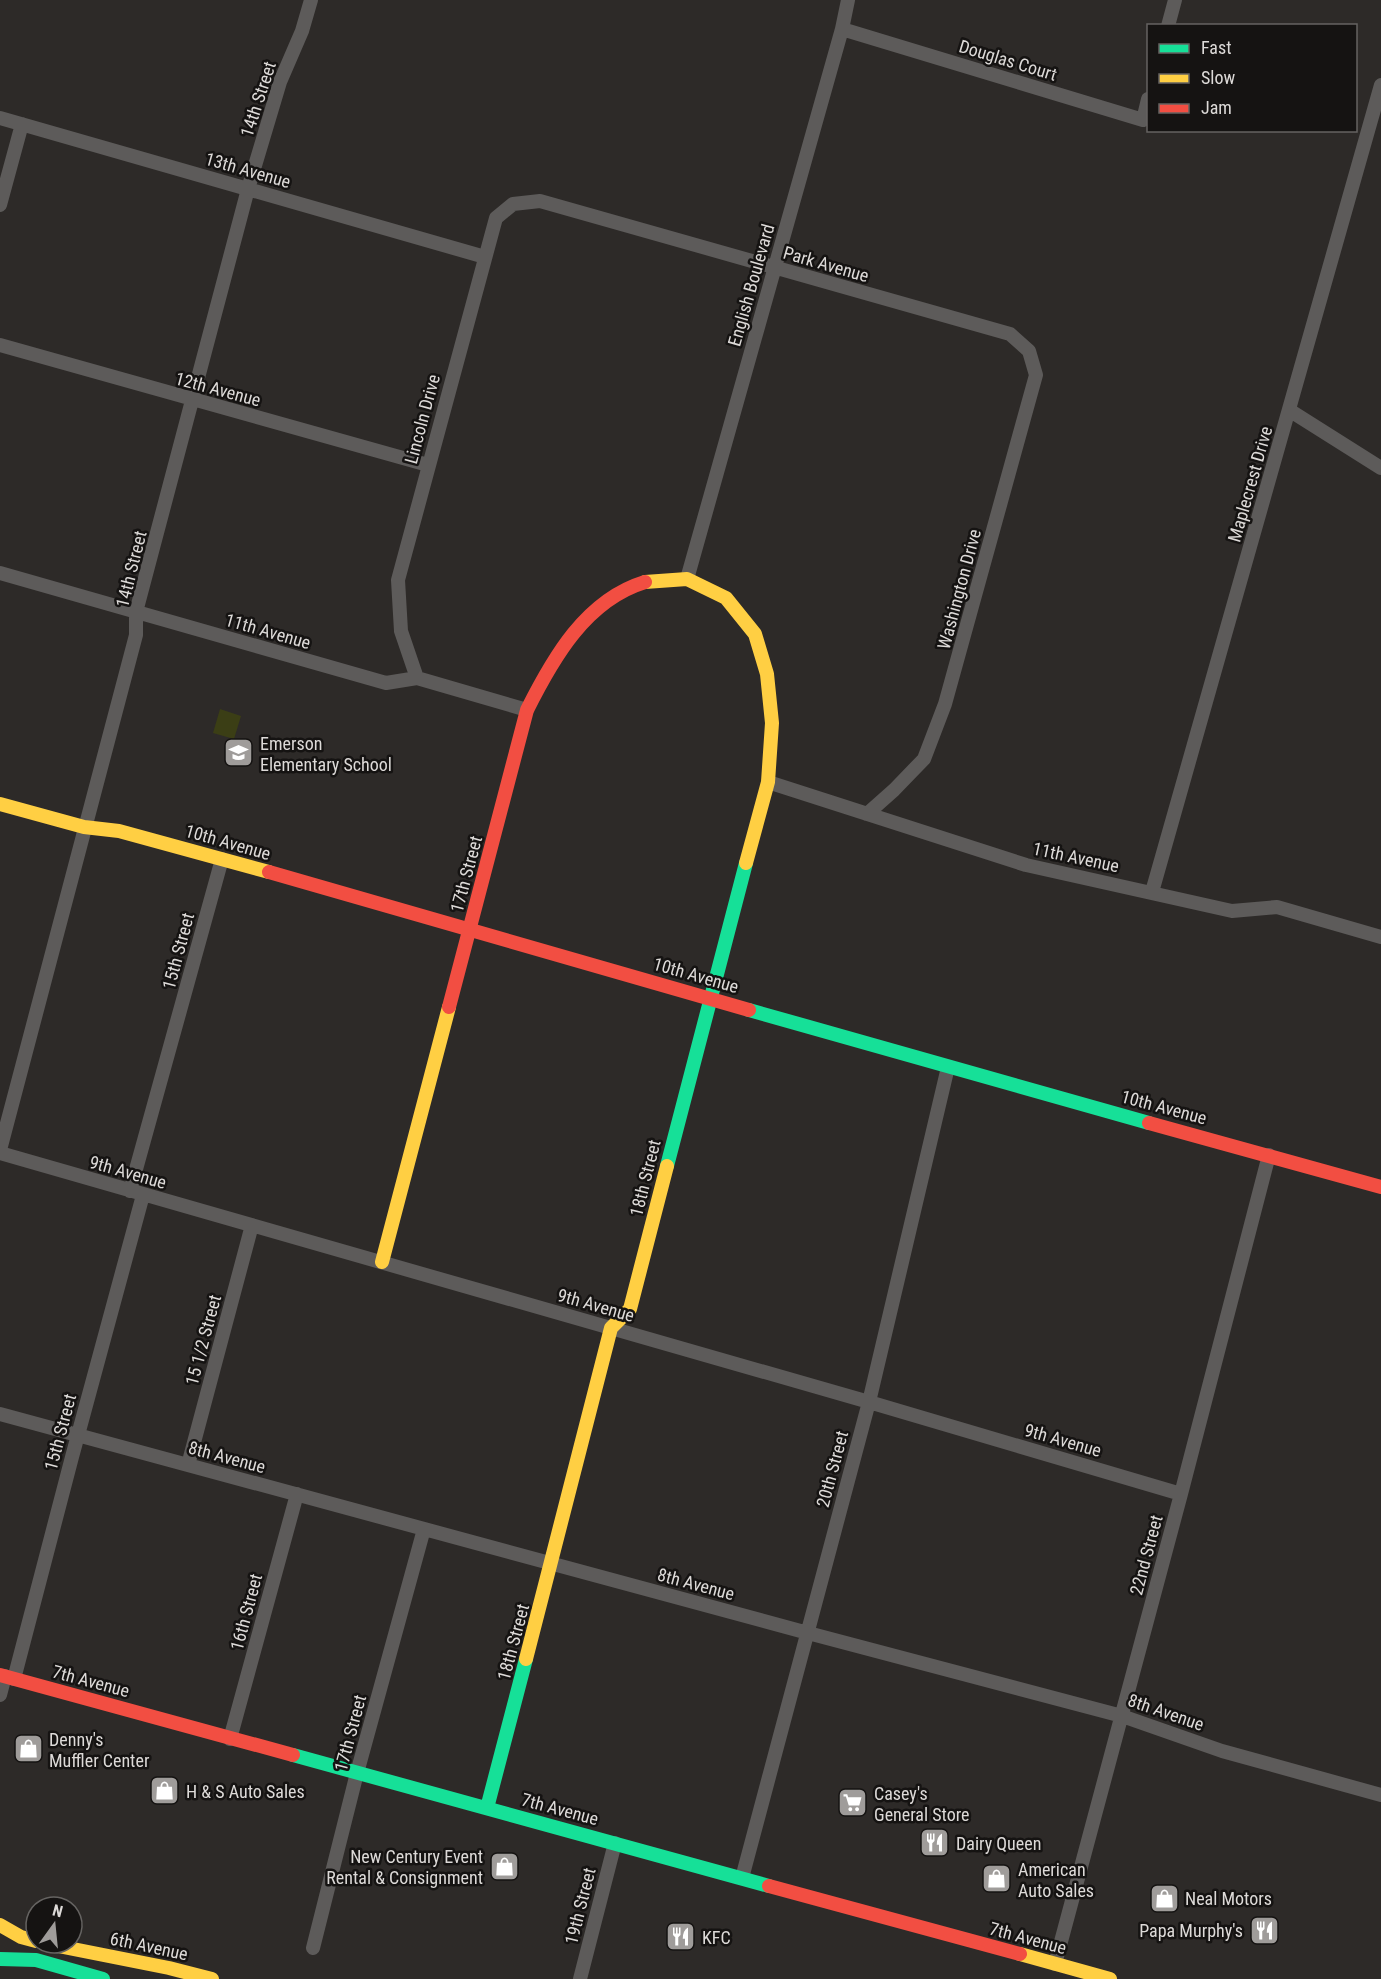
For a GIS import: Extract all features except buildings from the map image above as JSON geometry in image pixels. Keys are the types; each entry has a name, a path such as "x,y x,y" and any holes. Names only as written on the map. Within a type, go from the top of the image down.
{"street":[{"name":"14th Street","path":"0,1152 136,635 136,612 194,401 248,189 280,82 302,31 310,0"},
{"name":"English Boulevard","path":"687,579 842,29 848,0"},
{"path":"1168,24 1174,0"},
{"name":"Douglas Court","path":"842,29 1143,120 1147,106"},
{"name":"Maplecrest Drive","path":"1152,892 1381,85"},
{"name":"13th Avenue","path":"0,118 485,257"},
{"path":"0,205 22,124"},
{"name":"Park Avenue","path":"540,201 1010,334 1029,351"},
{"name":"Lincoln Drive","path":"417,678 401,631 398,580 496,218 513,204 540,201"},
{"name":"12th Avenue","path":"0,345 428,465"},
{"name":"Washington Drive","path":"867,814 924,759 945,704 1036,375 1029,351"},
{"path":"1290,410 1381,468"},
{"name":"11th Avenue","path":"0,573 386,683 417,678 527,710"},
{"name":"17th Street","path":"382,1262 527,710 548,669 577,629 607,600 643,582 687,579"},
{"name":"18th Street","path":"487,1808 611,1328 630,1309 768,782 772,723 767,674 755,633 726,598 687,579"},
{"name":"11th Avenue","path":"768,782 1026,865 1232,911 1277,907 1381,937"},
{"name":"10th Avenue","path":"0,804 84,827 119,831 222,859 948,1067 1381,1186"},
{"name":"15th Street","path":"0,1695 78,1435 222,859"},
{"name":"20th Street","path":"742,1878 869,1402 948,1067"},
{"name":"9th Avenue","path":"0,1152 1181,1494"},
{"name":"22nd Street","path":"1055,1964 1269,1155"},
{"name":"15 1/2 Street","path":"188,1465 252,1226"},
{"name":"8th Avenue","path":"0,1414 1122,1716 1222,1751 1381,1795"},
{"name":"16th Street","path":"230,1738 297,1494"},
{"name":"17th Street","path":"313,1948 357,1773 424,1529"},
{"name":"7th Avenue","path":"6,1677 1110,1979"},
{"name":"19th Street","path":"580,1979 615,1843"},
{"path":"0,1925 24,1938"},
{"name":"6th Avenue","path":"84,1951 212,1979"},
{"path":"0,1959 36,1960 103,1979"}],"green space":[{"path":"220,709 241,716 234,739 213,733"}],"traffic: fast":[{"path":"667,1166 746,863"},
{"path":"749,1010 1149,1123"},
{"path":"487,1808 526,1659"},
{"path":"293,1755 769,1886"},
{"path":"0,1959 36,1960 103,1979"}],"traffic: slow":[{"path":"645,582 687,579 726,598 755,634 767,674 772,723 768,782 746,863"},
{"path":"0,804 84,827 119,831 269,872"},
{"path":"382,1262 449,1007"},
{"path":"526,1659 611,1328 630,1309 667,1166"},
{"path":"0,1925 24,1938"},
{"path":"84,1951 212,1979"},
{"path":"1020,1954 1110,1979"}],"traffic: jam":[{"path":"449,1007 527,710 560,651 574,633 605,602 645,582"},
{"path":"269,872 749,1010"},
{"path":"1149,1123 1381,1187"},
{"path":"0,1675 293,1755"},
{"path":"769,1886 1020,1954"}],"place":[{"name":"Emerson Elementary School","path":"239,753"},
{"name":"Denny's Muffler Center","path":"28,1749"},
{"name":"H & S Auto Sales","path":"165,1791"},
{"name":"Casey's General Store","path":"853,1803"},
{"name":"Dairy Queen","path":"935,1843"},
{"name":"New Century Event Rental & Consignment","path":"504,1866"},
{"name":"American Auto Sales","path":"997,1879"},
{"name":"Neal Motors","path":"1164,1898"},
{"name":"Papa Murphy's","path":"1264,1930"},
{"name":"KFC","path":"681,1937"}]}
